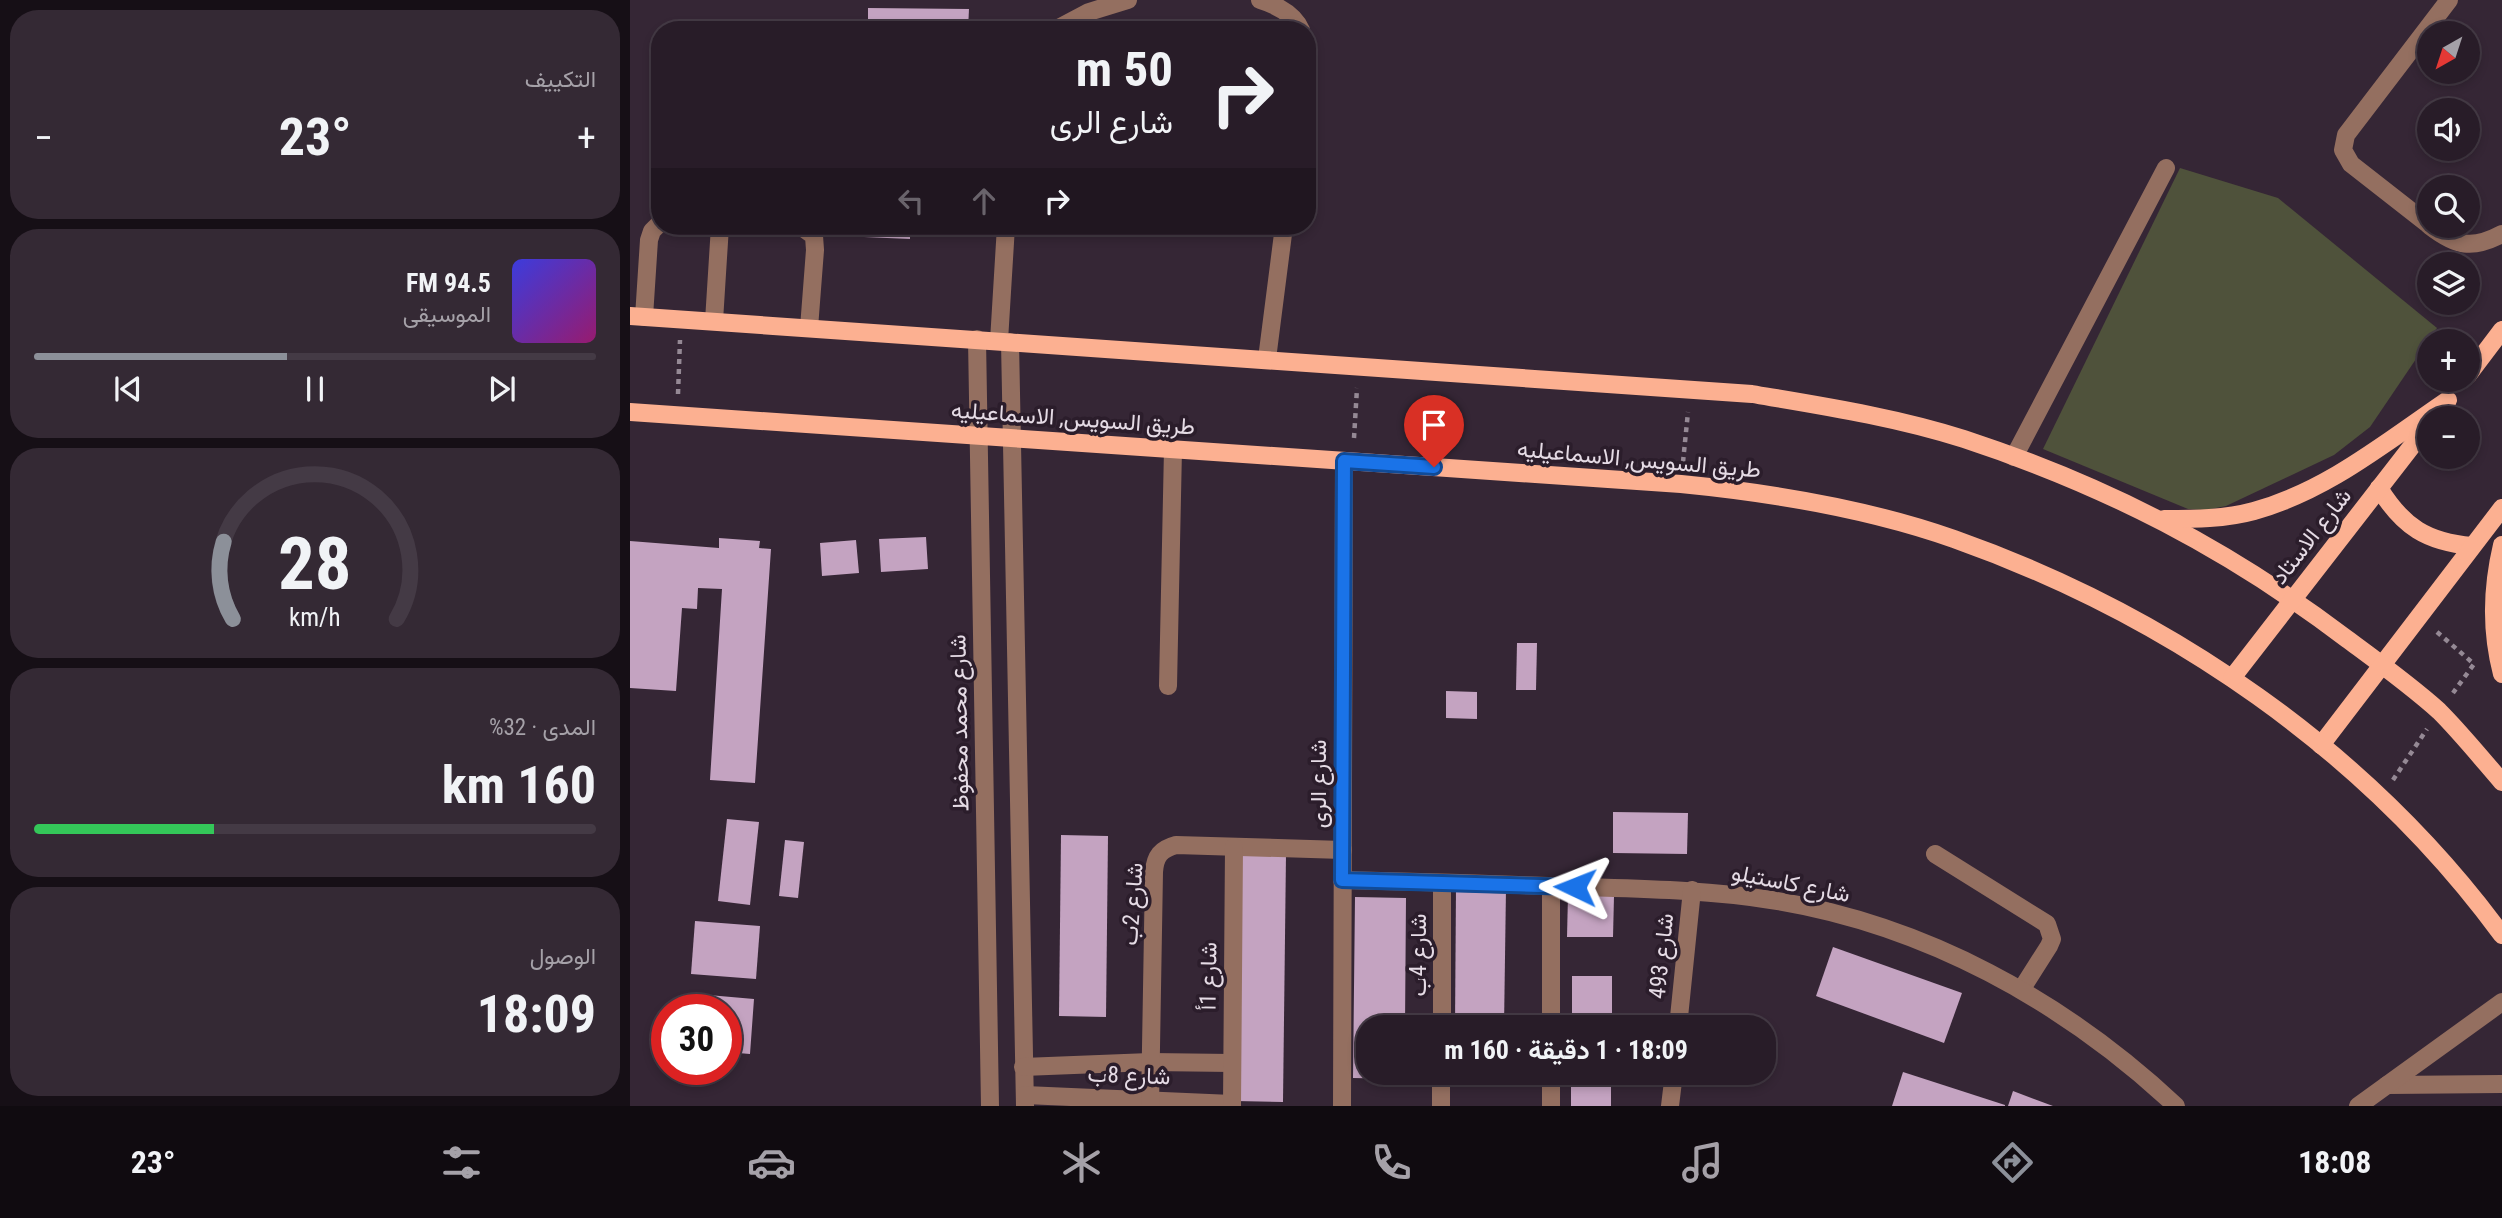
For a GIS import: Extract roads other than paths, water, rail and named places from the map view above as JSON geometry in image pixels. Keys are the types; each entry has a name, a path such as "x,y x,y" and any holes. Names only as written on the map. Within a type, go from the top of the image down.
{"main road":[{"path":"637,316 1752,394 1858,412 1962,439 2064,474 2161,519 2227,555 2294,598 2439,712 2502,782"},
{"path":"2480,359 2502,330"},
{"path":"2443,406 2454,392"},
{"path":"2161,519 2211,519 2252,512 2292,499 2329,480 2448,400"},
{"name":"طريق السويس, الاسماعيليه","path":"630,412 1681,484 1749,491 1852,510 1952,538 2062,582 2144,623 2232,678 2322,745 2381,798 2436,855 2502,935"},
{"name":"شارع الاستاد","path":"2232,678 2417,439"},
{"path":"2379,488 2391,508 2407,524 2427,537 2449,544 2472,546"},
{"path":"2322,745 2502,508"},
{"path":"2502,545 2497,566 2494,612 2502,674"}],"street":[{"path":"1072,21 1089,12 1129,0"},
{"path":"1260,0 1281,9 1295,21"},
{"path":"2417,215 2351,164 2343,150 2346,135 2448,0"},
{"path":"2014,457 2166,168"},
{"path":"637,316 651,234"},
{"path":"2445,238 2466,245 2486,243 2502,234"},
{"path":"714,321 719,235"},
{"path":"809,328 815,250 812,235"},
{"path":"1006,235 1004,341 1012,438 1025,1100"},
{"path":"1267,359 1283,235"},
{"name":"شارع محمد محفوظ","path":"976,339 990,1106"},
{"path":"1168,686 1173,449"},
{"name":"شارع الرى","path":"1342,1106 1342,880 1348,461"},
{"name":"شارع 2ب","path":"1150,1103 1155,862 1159,854 1176,845 1343,850"},
{"name":"شارع 1أ","path":"1232,1105 1234,847"},
{"path":"1935,854 2047,925 2052,939 2021,990"},
{"name":"شارع كاستيلو","path":"1342,880 1692,890 1773,900 1853,919 1977,965 2021,990 2075,1023 2141,1072 2176,1106"},
{"path":"987,882 1020,882"},
{"name":"شارع 4ب","path":"1442,883 1442,1015"},
{"path":"1551,886 1551,1015"},
{"name":"شارع 493","path":"1679,1015 1692,890"},
{"path":"2358,1106 2502,1002"},
{"path":"1023,1068 1150,1062 1232,1063"},
{"path":"2387,1086 2502,1084"},
{"path":"1441,1085 1441,1106"},
{"path":"1551,1085 1551,1106"},
{"path":"1670,1106 1673,1085"},
{"name":"شارع 8ب","path":"1025,1100 1232,1105"}]}
